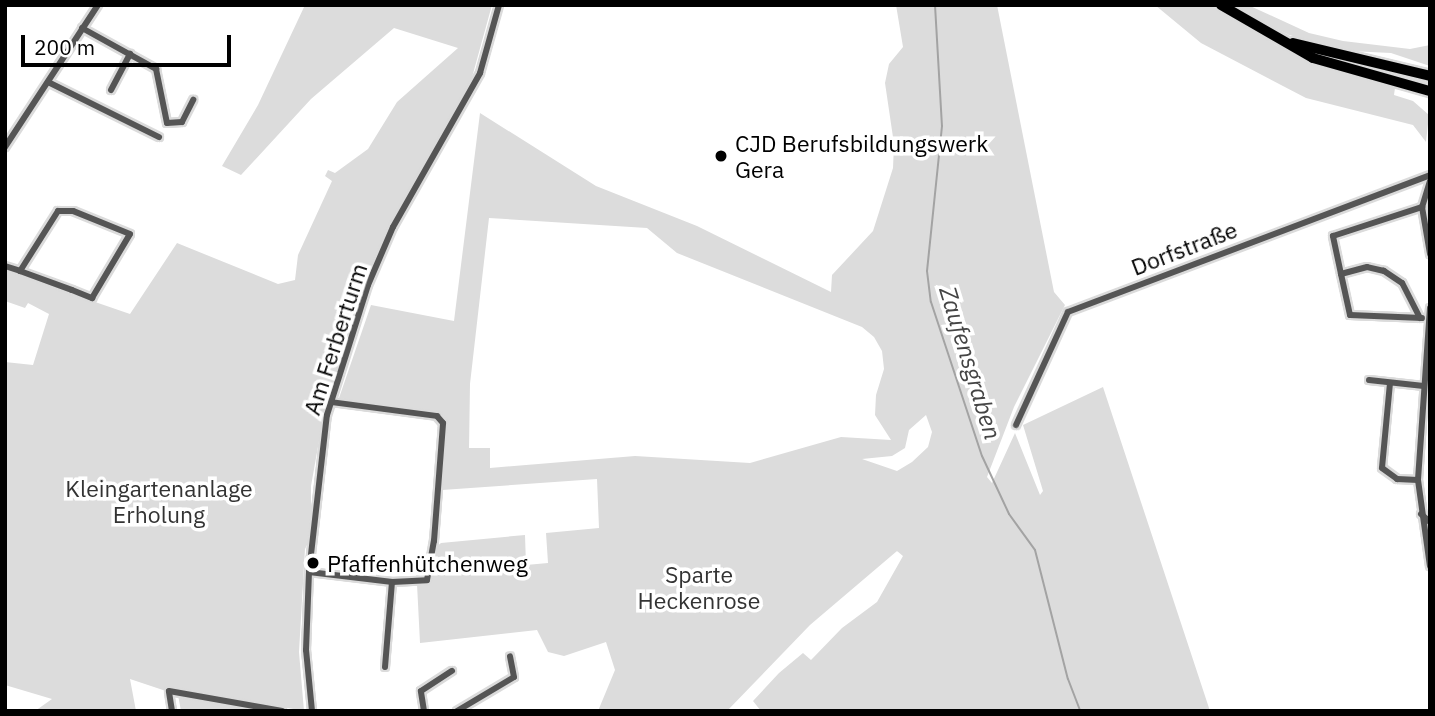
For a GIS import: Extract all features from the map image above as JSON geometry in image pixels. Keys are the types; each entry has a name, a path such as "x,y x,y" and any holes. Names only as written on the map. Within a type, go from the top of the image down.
{"main road":[{"path":"1221,5 1313,58 1430,91"},
{"path":"1280,40 1430,76"}],"street":[{"path":"5,147 98,5"},
{"name":"Am Ferberturm","path":"312,711 306,650 309,572 331,402 388,239 480,72 499,5"},
{"path":"82,28 156,69 167,123 182,122 193,100"},
{"path":"111,90 130,54"},
{"path":"48,82 159,137"},
{"name":"Dorfstraße","path":"1016,425 1068,312 1430,175"},
{"path":"1430,181 1422,207 1430,254"},
{"path":"1422,207 1333,236 1350,316 1424,318"},
{"path":"5,266 92,298 130,234 73,211 58,212 20,271"},
{"path":"1341,274 1367,267 1384,271 1402,283 1424,318 1426,383 1418,480 1430,566"},
{"path":"1424,318 1430,308"},
{"path":"1369,380 1426,383"},
{"path":"1390,383 1382,468 1397,479 1418,480"},
{"path":"309,572 392,582 428,580 434,541 443,423 437,416 331,402"},
{"path":"1421,514 1430,522"},
{"path":"385,667 392,582"},
{"path":"457,711 514,677 510,656"},
{"path":"424,711 421,691 452,671"},
{"path":"172,711 169,691 282,711"}],"green space":[{"name":"Kleingartenanlage Erholung","path":"305,5 492,5 471,81 387,232 360,299 353,297 339,369 324,413 311,486 311,537 305,549 299,652 304,711 217,695 186,695 251,707 251,711 181,711 178,695 130,679 136,711 35,711 52,699 5,685 5,362 33,365 49,314 28,303 25,308 5,301 5,271 130,314 177,243 278,284 295,280 298,255 332,181 325,176 328,170 335,173 368,149 397,102 458,48 394,28 311,99 241,175 222,166 258,105"},
{"name":"Sparte Heckenrose","path":"896,5 997,5 1054,292 1065,305 1014,407 987,477 992,483 1015,433 1040,495 1043,491 1023,425 1103,387 1210,711 761,711 753,701 779,673 803,653 811,660 842,628 877,602 903,556 897,551 810,625 727,711 598,711 615,670 606,642 564,656 548,652 537,630 420,643 417,584 429,584 435,548 441,543 525,535 526,565 548,563 546,533 599,528 597,479 442,490 447,419 339,398 371,305 454,321 480,113 596,186 697,226 831,292 832,275 873,231 893,168 894,144 885,83 889,64 903,47","holes":["489,218 647,228 677,253 862,327 874,337 882,351 884,369 876,395 875,415 891,440 841,437 750,463 635,456 490,468 490,448 469,448 470,384","926,415 932,432 928,447 912,462 897,471 862,459 892,456 905,448 909,430"]},
{"path":"1155,5 1213,5 1277,46 1395,88 1394,95 1413,101 1429,115 1426,142 1413,125 1306,98 1201,43"},
{"path":"1231,5 1248,5 1309,33 1343,41 1410,49 1430,45 1430,66 1391,53 1350,51 1289,35"}],"waterway":[{"name":"Zaufensgraben","path":"935,5 942,126 927,271 931,302 982,456 1009,514 1035,550 1068,679 1080,711"}],"place":[{"name":"CJD Berufsbildungswerk Gera","path":"721,156"},
{"name":"Pfaffenhütchenweg","path":"313,563"}]}
